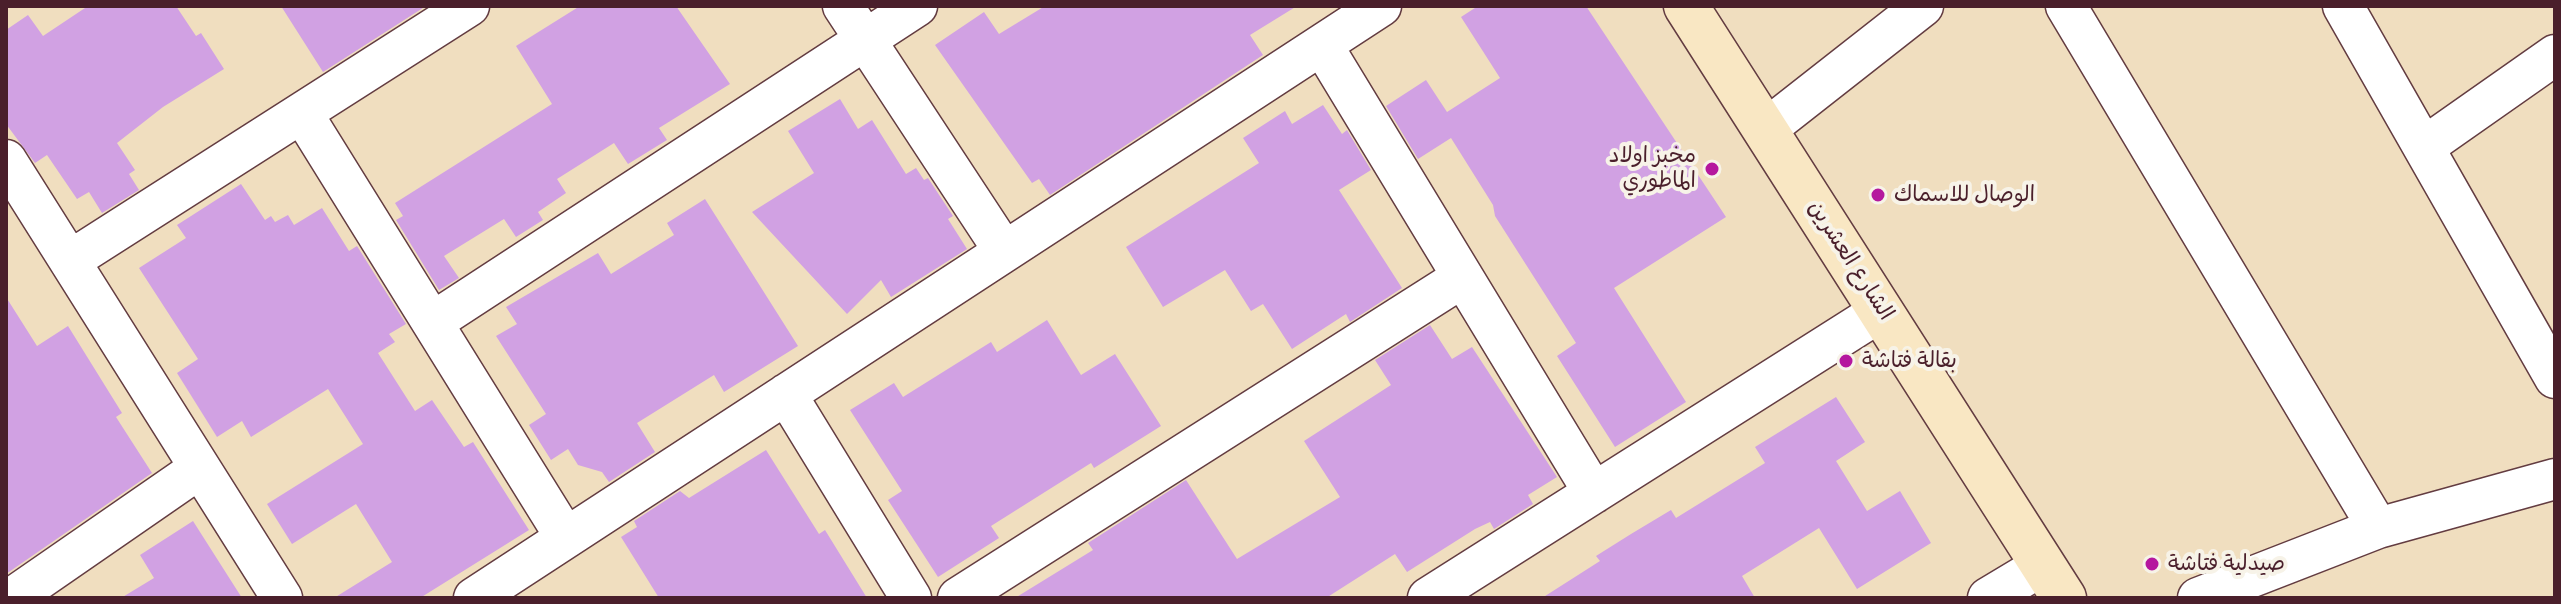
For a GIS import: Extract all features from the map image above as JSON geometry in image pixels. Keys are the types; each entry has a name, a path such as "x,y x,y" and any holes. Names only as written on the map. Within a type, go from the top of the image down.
{"street":[{"path":"71,260 469,6"},
{"path":"843,6 1004,251"},
{"path":"433,322 917,6"},
{"path":"474,598 1381,6"},
{"name":"الشارع العشرين","path":"1686,6 2054,581"},
{"path":"1765,130 1923,6"},
{"path":"2066,6 2378,528"},
{"path":"2343,6 2555,378"},
{"path":"1322,45 1594,493"},
{"path":"2424,147 2555,55"},
{"path":"302,113 566,538"},
{"path":"6,160 282,598"},
{"path":"958,598 1463,277"},
{"path":"1428,598 1881,311"},
{"path":"786,394 911,598"},
{"path":"12,598 200,468"},
{"path":"2198,598 2378,528 2555,479"},
{"path":"1988,598 2054,581"}],"building":[{"path":"88,6 176,6 196,36 201,33 224,69 163,107 117,143 135,170 129,174 139,190 102,213 89,192 77,199 47,155 35,163 6,124 6,30 28,15 43,36"},
{"path":"281,6 426,6 323,72"},
{"path":"580,6 676,6 730,84 659,128 667,140 628,164 614,143 557,179 566,193 538,212 543,220 516,237 504,219 444,256 459,278 439,290 396,220 403,216 395,203 552,104 516,46"},
{"path":"1045,6 1297,6 1250,35 1263,55 1050,195 1039,179 1032,183 935,45 984,12 999,34"},
{"path":"1478,6 1586,6 1726,217 1614,288 1686,402 1615,447 1557,356 1576,343 1495,216 1493,205 1451,138 1418,159 1386,106 1426,80 1447,112 1500,78 1461,17"},
{"path":"840,99 858,129 872,120 906,174 916,168 924,180 928,178 953,216 948,219 967,249 891,297 881,280 847,314 752,212 814,173 788,131"},
{"path":"1323,105 1342,134 1347,130 1371,170 1339,190 1402,288 1350,322 1346,314 1292,349 1263,304 1251,311 1225,270 1163,307 1126,247 1259,163 1243,138 1285,111 1292,124"},
{"path":"241,184 265,220 271,216 275,222 288,215 294,225 322,208 349,251 357,246 406,324 389,334 395,342 378,353 415,411 432,400 464,447 473,442 529,530 420,598 334,598 392,562 356,504 292,544 267,504 363,444 328,389 251,437 242,421 217,437 177,373 198,359 139,268 186,238 177,225"},
{"path":"705,199 798,346 724,392 714,375 637,423 655,452 609,482 602,472 578,465 568,449 551,460 529,425 546,414 496,336 517,324 506,307 598,253 611,274 674,235 667,223"},
{"path":"6,297 37,346 68,326 122,413 116,417 152,473 6,574"},
{"path":"1047,320 1081,375 1115,354 1161,426 1094,468 1091,463 991,526 999,538 938,577 888,500 902,491 850,410 894,383 903,397 991,342 997,352"},
{"path":"1430,325 1452,359 1472,347 1557,477 1528,495 1533,504 1494,529 1490,522 1475,529 1407,572 1395,554 1326,598 1015,598 1093,550 1088,543 1186,480 1237,559 1340,497 1304,441 1391,385 1375,360"},
{"path":"1836,397 1865,442 1836,461 1867,511 1900,491 1931,543 1857,589 1819,528 1742,576 1755,598 1542,598 1600,561 1596,556 1631,534 1671,510 1676,518 1765,463 1755,447"},
{"path":"766,450 819,534 825,530 867,598 659,598 621,537 637,527 634,521 680,491 689,498"},
{"path":"193,521 242,598 121,598 154,578 140,555"}],"place":[{"name":"مخبز اولاد الماطوري","path":"1712,169"},
{"name":"الوصال للاسماك","path":"1878,195"},
{"name":"بقالة فتاشة","path":"1846,361"},
{"name":"صيدلية فتاشة","path":"2152,564"}]}
